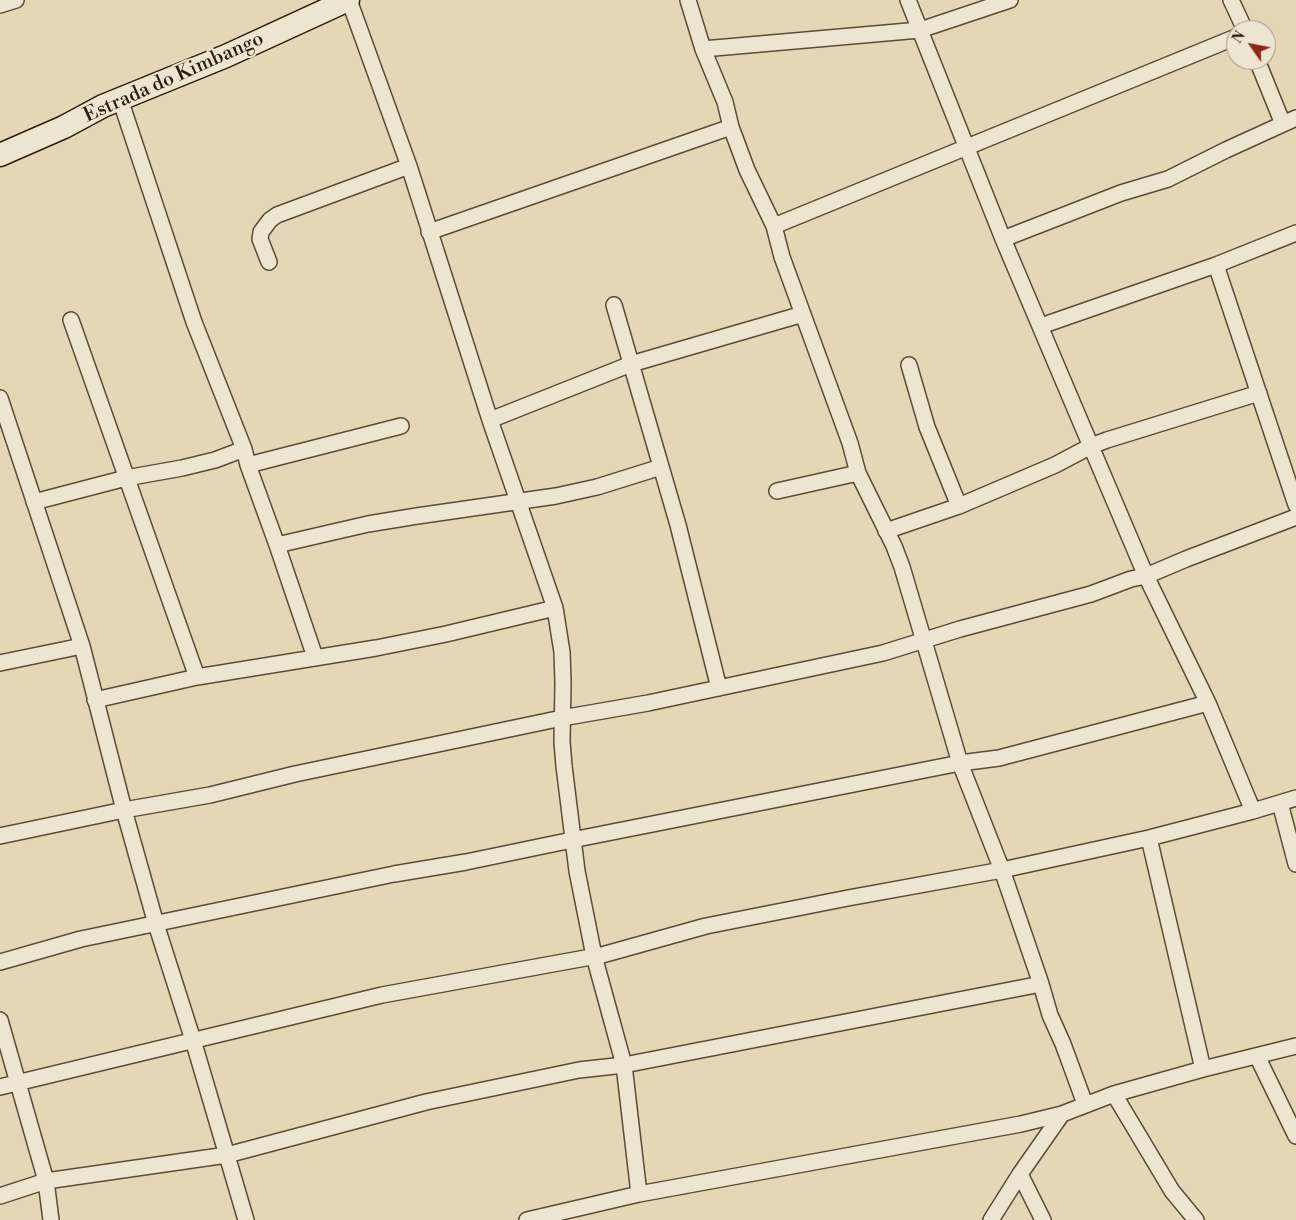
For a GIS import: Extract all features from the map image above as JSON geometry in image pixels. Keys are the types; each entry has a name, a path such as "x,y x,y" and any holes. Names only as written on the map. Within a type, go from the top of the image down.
{"street":[{"path":"0,6 16,0"},
{"path":"348,0 409,166 490,420 555,608 562,652 564,766 572,840 594,956 624,1065 639,1194"},
{"name":"Estrada do Kimbango","path":"0,155 64,128 120,99 226,56 348,0"},
{"path":"688,0 704,49 725,102 731,127 747,170 774,226 782,257 850,443 858,473 902,567 960,763 1002,870 1050,1015 1085,1104"},
{"path":"908,0 1003,239 1146,576 1208,703 1253,811"},
{"path":"704,49 920,30 1010,0"},
{"path":"1231,0 1240,20"},
{"path":"774,226 1226,40"},
{"path":"1003,239 1120,193 1168,179 1290,121 1262,70"},
{"path":"120,99 194,322 244,449 248,466 277,545 314,657"},
{"path":"429,232 731,127"},
{"path":"269,262 260,239 261,232 270,220 277,215 409,166"},
{"path":"1041,326 1216,265 1296,233"},
{"path":"1216,265 1296,505"},
{"path":"614,305 678,525 719,688"},
{"path":"490,420 631,364 803,314"},
{"path":"71,320 197,677"},
{"path":"909,365 927,427 959,506"},
{"path":"886,531 959,506 1055,465 1091,446 1259,393"},
{"path":"0,398 82,646 124,810 156,924 193,1040 246,1220"},
{"path":"248,466 401,426"},
{"path":"34,502 126,478 215,460 244,449"},
{"path":"277,545 368,524 467,507 536,500 597,487 661,467"},
{"path":"777,491 858,473"},
{"path":"0,836 124,810 210,795 296,774 562,718 648,703 883,653 1091,594 1131,579 1146,576 1296,517"},
{"path":"95,700 197,677 376,648 446,634 555,608"},
{"path":"0,664 82,646"},
{"path":"0,962 81,940 394,874 466,862 960,763 999,758 1208,703"},
{"path":"0,1087 382,995 594,956 706,926 1002,870 1149,838 1296,798"},
{"path":"1280,803 1296,864"},
{"path":"1149,838 1203,1068"},
{"path":"0,1196 46,1181 227,1155 426,1102 579,1070 624,1065 1041,984"},
{"path":"0,1020 19,1081 46,1181 51,1220"},
{"path":"528,1220 639,1194 1022,1124 1062,1114 1114,1094 1203,1068 1296,1046"},
{"path":"1257,1056 1296,1136"},
{"path":"1114,1094 1172,1191 1196,1220"},
{"path":"991,1220 1020,1174 1062,1114"},
{"path":"1020,1174 1043,1220"}]}
